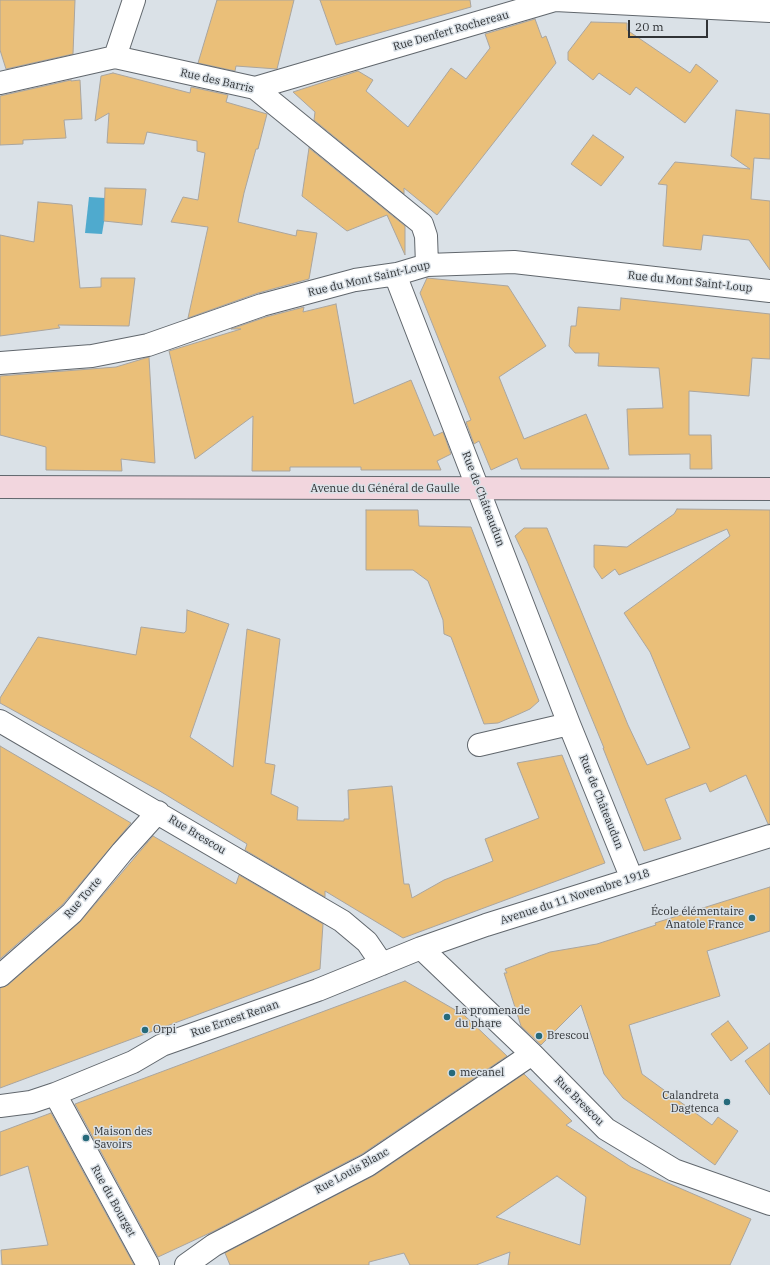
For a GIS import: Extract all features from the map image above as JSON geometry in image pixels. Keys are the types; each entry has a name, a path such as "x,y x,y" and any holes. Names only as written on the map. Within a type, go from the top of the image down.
{"main road":[{"name":"Avenue du Général de Gaulle","path":"0,487 770,489"}],"street":[{"path":"115,57 134,0"},
{"name":"Rue Denfert Rochereau","path":"256,88 555,0 770,11"},
{"name":"Rue des Barris","path":"0,83 115,57 256,88 422,224 426,236 427,265"},
{"name":"Rue du Mont Saint-Loup","path":"0,363 92,356 148,345 262,304 355,280 397,274 427,265 514,262 770,291"},
{"name":"Rue de Châteaudun","path":"397,274 401,289 480,489 569,724 632,879"},
{"name":"Rue Brescou","path":"0,721 158,812 342,921 367,942 382,964"},
{"path":"479,745 569,724"},
{"name":"Rue Torte","path":"0,976 72,912 158,812"},
{"name":"Avenue du 11 Novembre 1918","path":"382,964 421,948 486,925 770,836"},
{"name":"Rue Brescou","path":"421,948 532,1054 606,1129 674,1170 770,1204"},
{"name":"Rue Ernest Renan","path":"0,1106 31,1102 55,1094 133,1062 162,1045 318,990 382,964"},
{"name":"Rue Louis Blanc","path":"186,1265 214,1245 368,1165 532,1054"},
{"name":"Rue du Bourget","path":"55,1094 148,1265"}],"water":[{"path":"89,197 105,198 105,216 102,234 85,233"}],"building":[{"path":"0,0 75,0 73,54 6,69 0,50"},
{"path":"217,0 294,0 277,69 236,66 235,71 198,63"},
{"path":"320,0 470,0 471,7 336,45"},
{"path":"535,19 542,38 546,36 556,63 437,215 404,188 404,194 314,120 315,112 293,92 358,71 373,80 366,91 408,127 451,68 466,79 490,48 485,34"},
{"path":"591,22 627,23 627,30 690,73 696,64 718,81 685,123 636,87 630,95 599,73 593,80 568,60 568,52"},
{"path":"113,73 190,93 191,87 228,95 226,102 267,114 244,193 238,222 296,236 297,230 317,233 309,279 258,293 188,318 208,227 171,222 183,197 198,200 205,153 197,151 197,141 147,132 144,144 107,143 109,113 95,121 101,76"},
{"path":"71,80 80,80 82,119 64,120 66,138 23,140 23,144 0,145 0,96"},
{"path":"736,110 770,114 770,159 754,158 751,199 770,201 770,270 749,240 703,235 701,250 663,246 667,185 658,184 675,162 750,169 731,156"},
{"path":"593,135 624,157 601,186 571,164"},
{"path":"309,148 405,226 405,255 387,215 347,231 302,196"},
{"path":"105,188 146,189 142,225 104,221"},
{"path":"38,202 72,205 80,288 101,287 101,278 135,278 129,326 58,325 60,328 0,336 0,235 34,242"},
{"path":"427,278 508,286 546,346 499,377 524,439 586,414 609,469 521,469 517,458 491,470 479,441 474,444 466,422 471,420 420,293"},
{"path":"621,298 770,314 770,359 752,358 749,396 689,391 689,435 711,435 712,469 690,469 690,454 629,455 627,409 663,408 659,368 598,366 599,353 575,353 569,346 571,326 576,326 578,307 620,310"},
{"path":"336,304 354,404 411,380 434,436 443,432 451,454 437,461 441,470 361,470 361,467 290,467 290,471 252,471 253,416 195,459 169,351 241,329 231,329 266,317 304,307 303,312"},
{"path":"149,357 155,463 121,459 122,471 46,470 46,447 0,435 0,376 116,367"},
{"path":"677,509 770,510 770,824 768,824 746,775 710,792 706,783 665,799 681,839 644,851 604,748 527,561 515,536 524,528 547,528 628,725 647,765 690,748 650,652 624,613 730,536 727,529 619,575 615,569 602,579 594,567 594,545 627,547 674,514"},
{"path":"366,510 418,510 419,526 471,527 539,701 530,709 498,723 484,724 451,637 444,634 443,620 428,581 413,570 366,570"},
{"path":"187,610 229,624 190,737 233,767 247,629 280,639 265,763 275,765 271,794 298,807 297,820 344,821 344,819 349,819 348,790 392,786 404,884 409,884 412,898 444,880 493,861 485,839 539,818 517,763 562,755 605,863 403,938 325,891 325,897 245,850 247,844 158,790 0,703 0,698 38,637 136,655 141,627 184,633 186,631"},
{"path":"0,746 131,823 63,904 0,959"},
{"path":"153,836 236,884 239,875 323,924 320,969 0,1088 0,988 8,985 80,922"},
{"path":"770,887 770,931 707,951 720,996 629,1025 642,1074 712,1125 718,1117 738,1131 715,1165 623,1098 604,1074 581,1005 541,1045 521,1026 504,973 507,973 505,969 550,952 597,944 656,925 655,923"},
{"path":"405,981 464,1015 507,1056 362,1154 214,1231 158,1257 75,1104"},
{"path":"728,1021 748,1048 731,1061 711,1034"},
{"path":"770,1043 770,1095 745,1061"},
{"path":"524,1074 572,1121 566,1125 631,1167 751,1219 730,1265 508,1265 510,1252 476,1265 410,1265 404,1253 369,1262 369,1265 230,1265 225,1253 375,1175","holes":["557,1176 586,1197 580,1245 496,1217"]},
{"path":"51,1113 134,1265 2,1265 1,1250 48,1245 28,1166 0,1176 0,1132"}],"place":[{"name":"École élémentaire Anatole France","path":"752,918"},
{"name":"La promenade du phare","path":"447,1017"},
{"name":"Orpi","path":"145,1030"},
{"name":"Brescou","path":"539,1036"},
{"name":"mecanel","path":"452,1073"},
{"name":"Calandreta Dagtenca","path":"727,1102"},
{"name":"Maison des Savoirs","path":"86,1138"}]}
